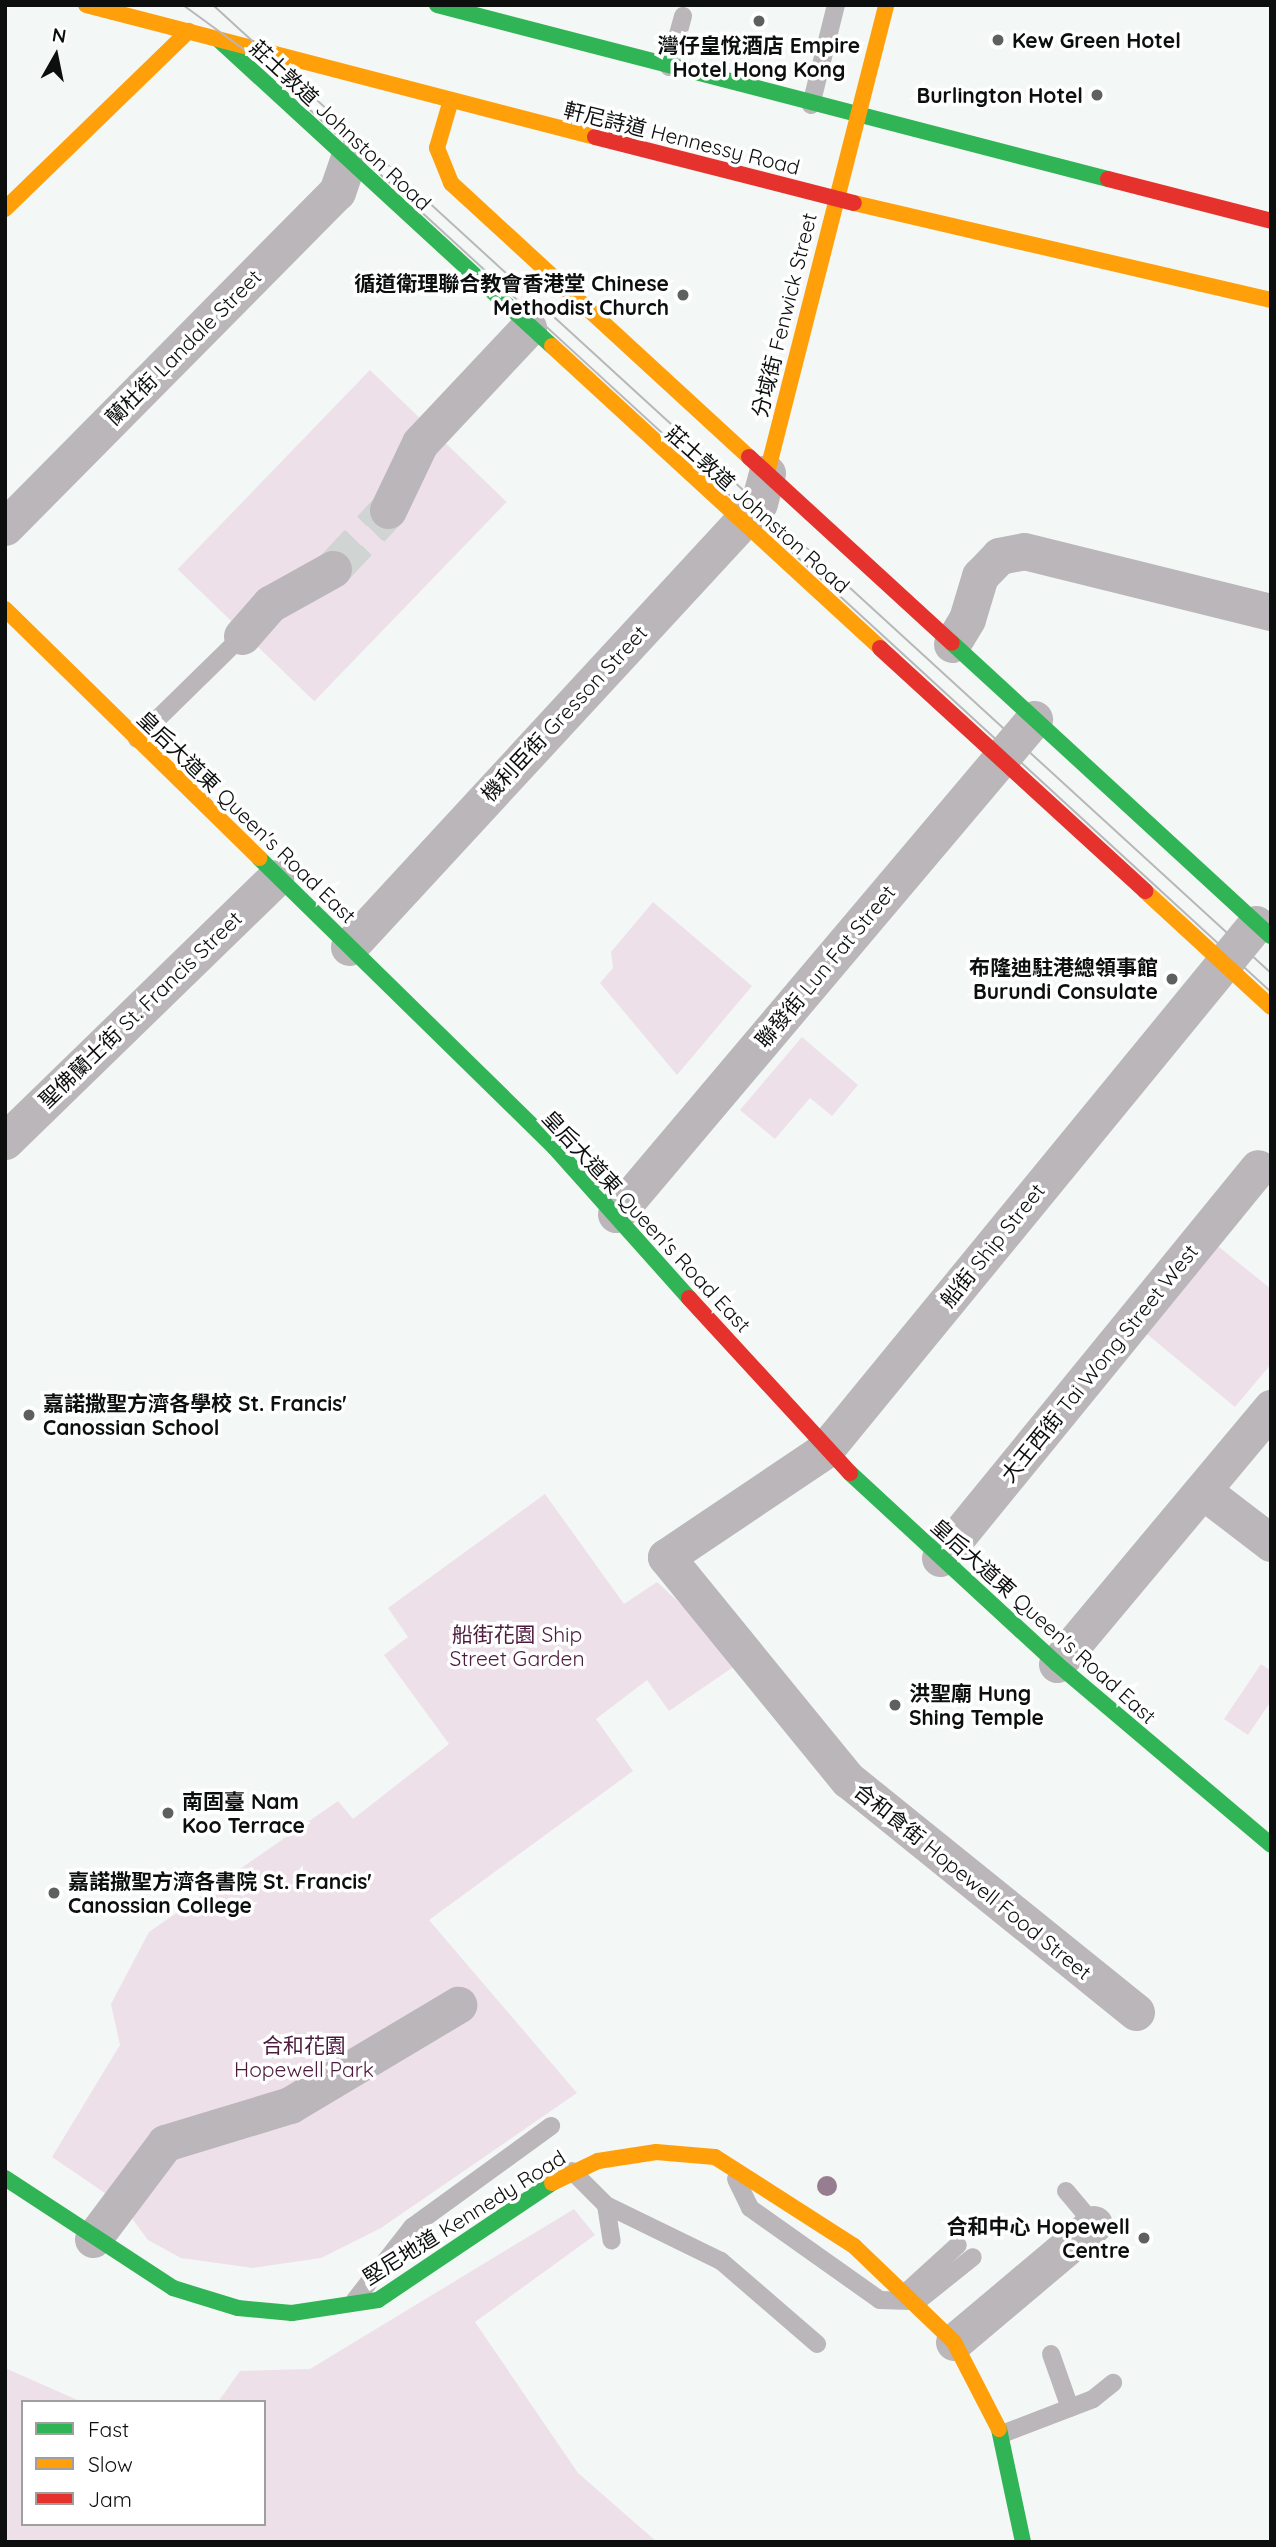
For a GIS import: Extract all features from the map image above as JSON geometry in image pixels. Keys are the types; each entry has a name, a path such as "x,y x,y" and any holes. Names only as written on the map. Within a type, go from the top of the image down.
{"street":[{"name":"軒尼詩道 Hennessy Road","path":"86,5 837,199 1271,300"},
{"path":"437,5 811,105 1271,221"},
{"name":"分域街 Fenwick Street","path":"767,473 886,5"},
{"path":"5,209 189,31"},
{"name":"莊士敦道 Johnston Road","path":"219,40 1220,966 1271,1007"},
{"name":"莊士敦道 Johnston Road","path":"451,100 437,148 451,183 1263,930"},
{"name":"蘭杜街 Landale Street","path":"5,527 337,192 348,160"},
{"path":"388,510 420,443 528,328"},
{"name":"機利臣街 Gresson Street","path":"349,947 758,503 767,473"},
{"path":"951,643 967,619 981,576 999,556 1024,551 1271,612"},
{"path":"242,636 270,604 333,569"},
{"name":"皇后大道東 Queen's Road East","path":"5,609 616,1214 825,1450 1057,1664 1271,1845"},
{"name":"聯發街 Lun Fat Street","path":"616,1214 1034,719"},
{"name":"聖佛蘭士街 St. Francis Street","path":"12,1118 275,878"},
{"name":"船街 Ship Street","path":"698,1531 825,1450 1220,966 1263,930"},
{"name":"大王西街 Tai Wong Street West","path":"940,1558 1258,1168"},
{"path":"1057,1664 1271,1408"},
{"path":"1203,1490 1271,1543"},
{"name":"合和食街 Hopewell Food Street","path":"698,1531 666,1557 768,1675 848,1780 1136,2012"},
{"path":"93,2239 165,2143 290,2105 458,2005"},
{"name":"堅尼地道 Kennedy Road","path":"5,2178 93,2239 173,2288 227,2305 292,2313 349,2309 384,2296 572,2171 656,2152 729,2163 854,2246 954,2342 1002,2434 1023,2542"},
{"path":"954,2342 1098,2230"}],"lane":[{"path":"811,105 836,5"},
{"path":"669,67 683,16"},
{"path":"137,739 242,636"},
{"path":"349,2309 412,2227 551,2126"},
{"path":"729,2163 750,2208 862,2290 899,2304 935,2292 973,2257"},
{"path":"572,2171 606,2205 721,2261 817,2344"},
{"path":"1066,2191 1098,2230"},
{"path":"606,2205 612,2241"},
{"path":"837,2263 906,2296 958,2245"},
{"path":"1051,2354 1070,2408"},
{"path":"1002,2434 1070,2408 1113,2383"}],"green space":[{"path":"370,370 507,502 314,701 178,569"},
{"path":"653,902 752,986 677,1075 600,983 613,968 611,952"},
{"path":"802,1037 858,1085 832,1116 810,1098 775,1139 740,1110"},
{"path":"1214,1243 1271,1289 1271,1364 1235,1407 1142,1330"},
{"name":"合和花園 Hopewell Park","path":"545,1494 624,1604 657,1582 742,1661 669,1711 647,1680 596,1719 633,1771 429,1920 577,2093 381,2228 321,2258 253,2268 181,2258 148,2240 121,2204 52,2157 120,2045 111,2004 149,1932 338,1801 353,1819 449,1744 384,1655 408,1637 388,1608"},
{"path":"1261,1664 1271,1671 1271,1701 1248,1735 1224,1719"},
{"path":"574,2209 595,2235 475,2322 578,2473 657,2542 5,2542 5,2368 77,2400 21,2400 21,2526 266,2526 266,2400 219,2400 240,2371 310,2369"}],"tunnel":[{"path":"333,569 388,510"}],"tram line":[{"path":"183,5 246,51 1271,992"},
{"path":"213,5 1271,973"}],"traffic: fast":[{"path":"437,5 1108,179"},
{"path":"219,40 552,346"},
{"path":"952,643 1271,936"},
{"path":"259,858 554,1147 689,1298"},
{"path":"850,1473 1057,1664 1271,1845"},
{"path":"5,2178 173,2288 238,2308 292,2313 378,2300 552,2183"},
{"path":"999,2429 1023,2542"}],"traffic: slow":[{"path":"86,5 595,137"},
{"path":"767,473 886,5"},
{"path":"5,209 189,31"},
{"path":"451,100 437,148 451,183 749,457"},
{"path":"854,203 1271,300"},
{"path":"552,346 880,648"},
{"path":"5,609 259,858"},
{"path":"1145,891 1271,1007"},
{"path":"552,2183 598,2161 656,2152 715,2157 854,2246 954,2342 999,2429"}],"traffic: jam":[{"path":"595,137 854,203"},
{"path":"1108,179 1271,221"},
{"path":"749,457 952,643"},
{"path":"880,648 1145,891"},
{"path":"689,1298 850,1473"}],"place":[{"name":"灣仔皇悅酒店 Empire Hotel Hong Kong","path":"759,21"},
{"name":"Kew Green Hotel","path":"998,40"},
{"name":"Burlington Hotel","path":"1097,95"},
{"name":"循道衛理聯合教會香港堂 Chinese Methodist Church","path":"683,295"},
{"name":"布隆迪駐港總領事館 Burundi Consulate","path":"1172,979"},
{"name":"嘉諾撒聖方濟各學校 St. Francis' Canossian School","path":"29,1415"},
{"name":"洪聖廟 Hung Shing Temple","path":"895,1705"},
{"name":"南固臺 Nam Koo Terrace","path":"168,1813"},
{"name":"嘉諾撒聖方濟各書院 St. Francis' Canossian College","path":"54,1893"},
{"name":"合和中心 Hopewell Centre","path":"1144,2238"}],"park label":[{"name":"船街花園 Ship Street Garden","path":"517,1646"}]}
